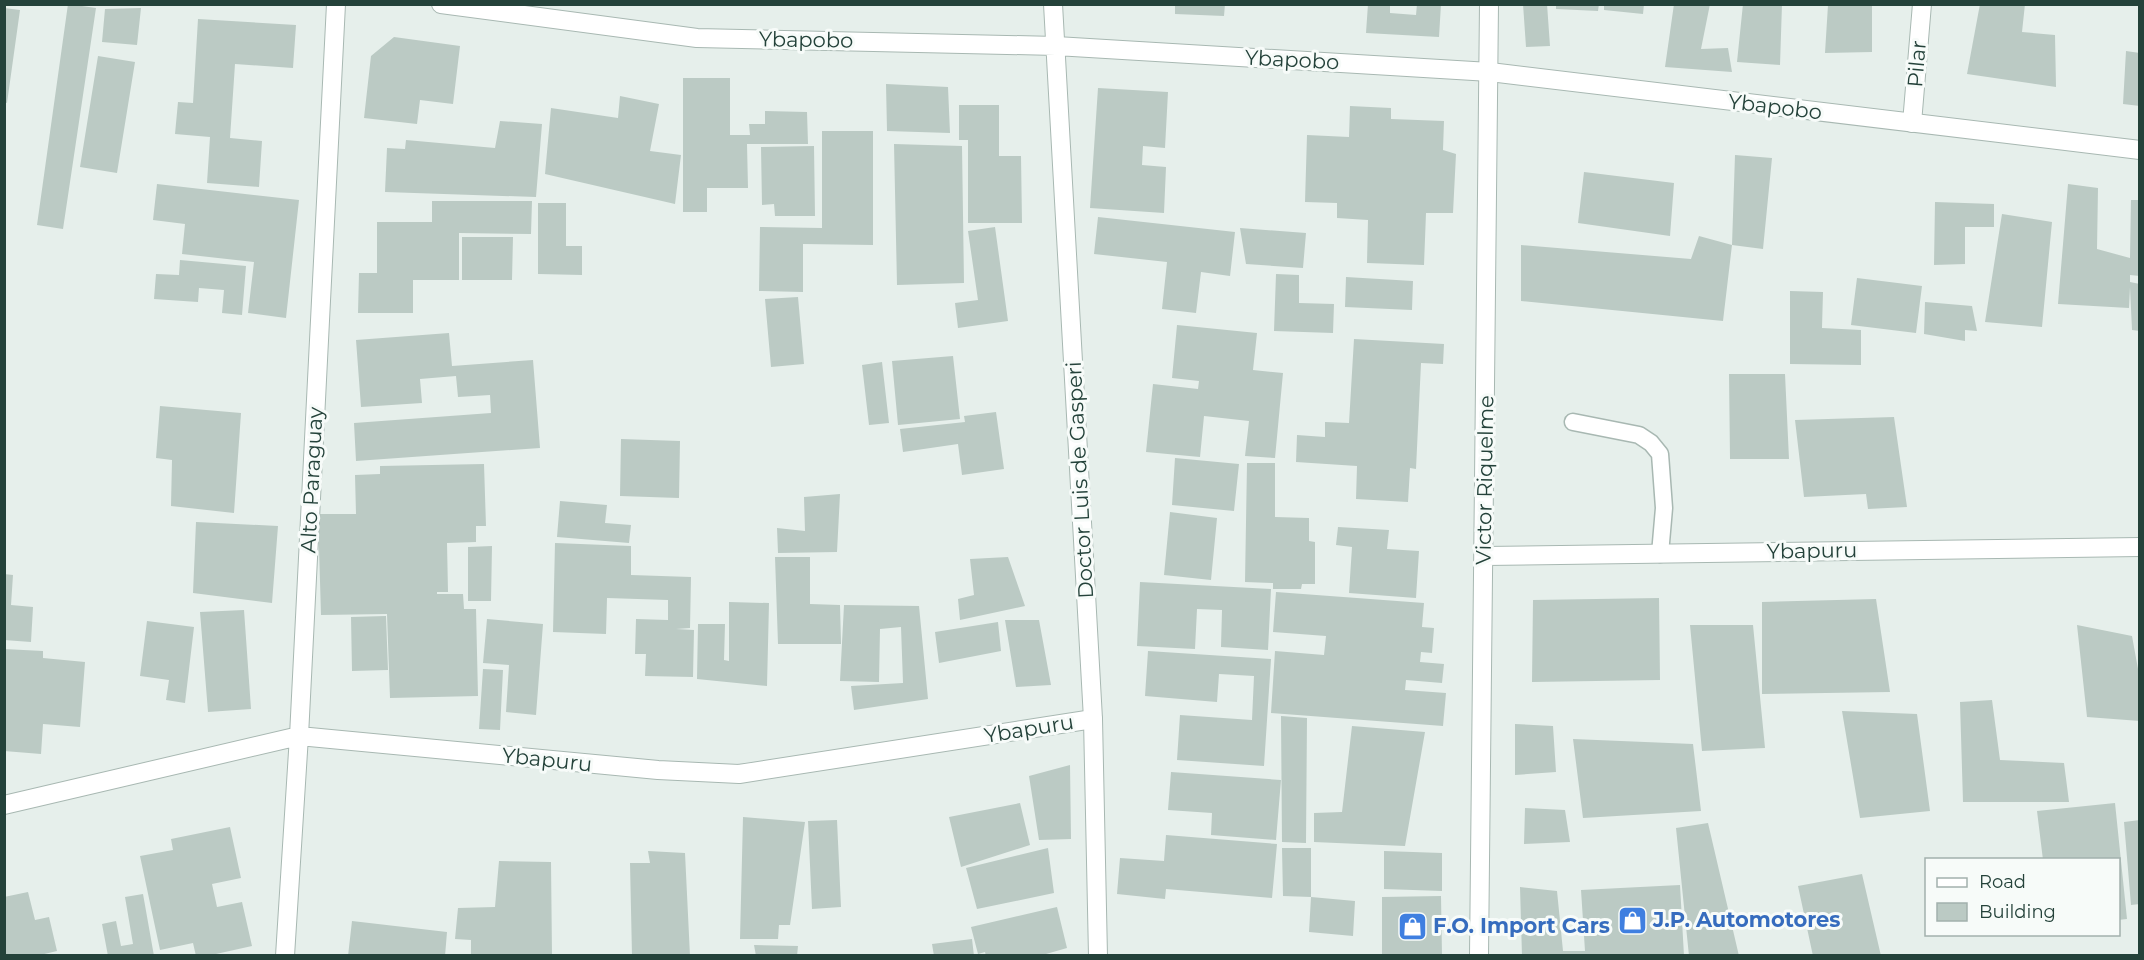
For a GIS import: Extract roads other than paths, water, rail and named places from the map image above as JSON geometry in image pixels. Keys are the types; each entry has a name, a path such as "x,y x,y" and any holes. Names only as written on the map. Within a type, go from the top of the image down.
{"street":[{"name":"Alto Paraguay","path":"285,956 299,736 336,4"},
{"name":"Ybapobo","path":"441,4 697,38 1056,46 1490,72 2139,150"},
{"name":"Doctor Luis de Gasperi","path":"1053,4 1093,719 1098,956"},
{"name":"Victor Riquelme","path":"1479,956 1489,4"},
{"name":"Pilar","path":"1911,123 1922,4"},
{"name":"Ybapuru","path":"1485,556 2139,547"},
{"name":"Ybapuru","path":"4,805 299,736 658,770 739,774 1093,719"}],"lane":[{"path":"1574,422 1639,435 1651,443 1660,454 1664,508 1660,554"}],"place":[{"name":"J.P. Automotores","path":"1632,920"},
{"name":"F.O. Import Cars","path":"1412,926"}]}
